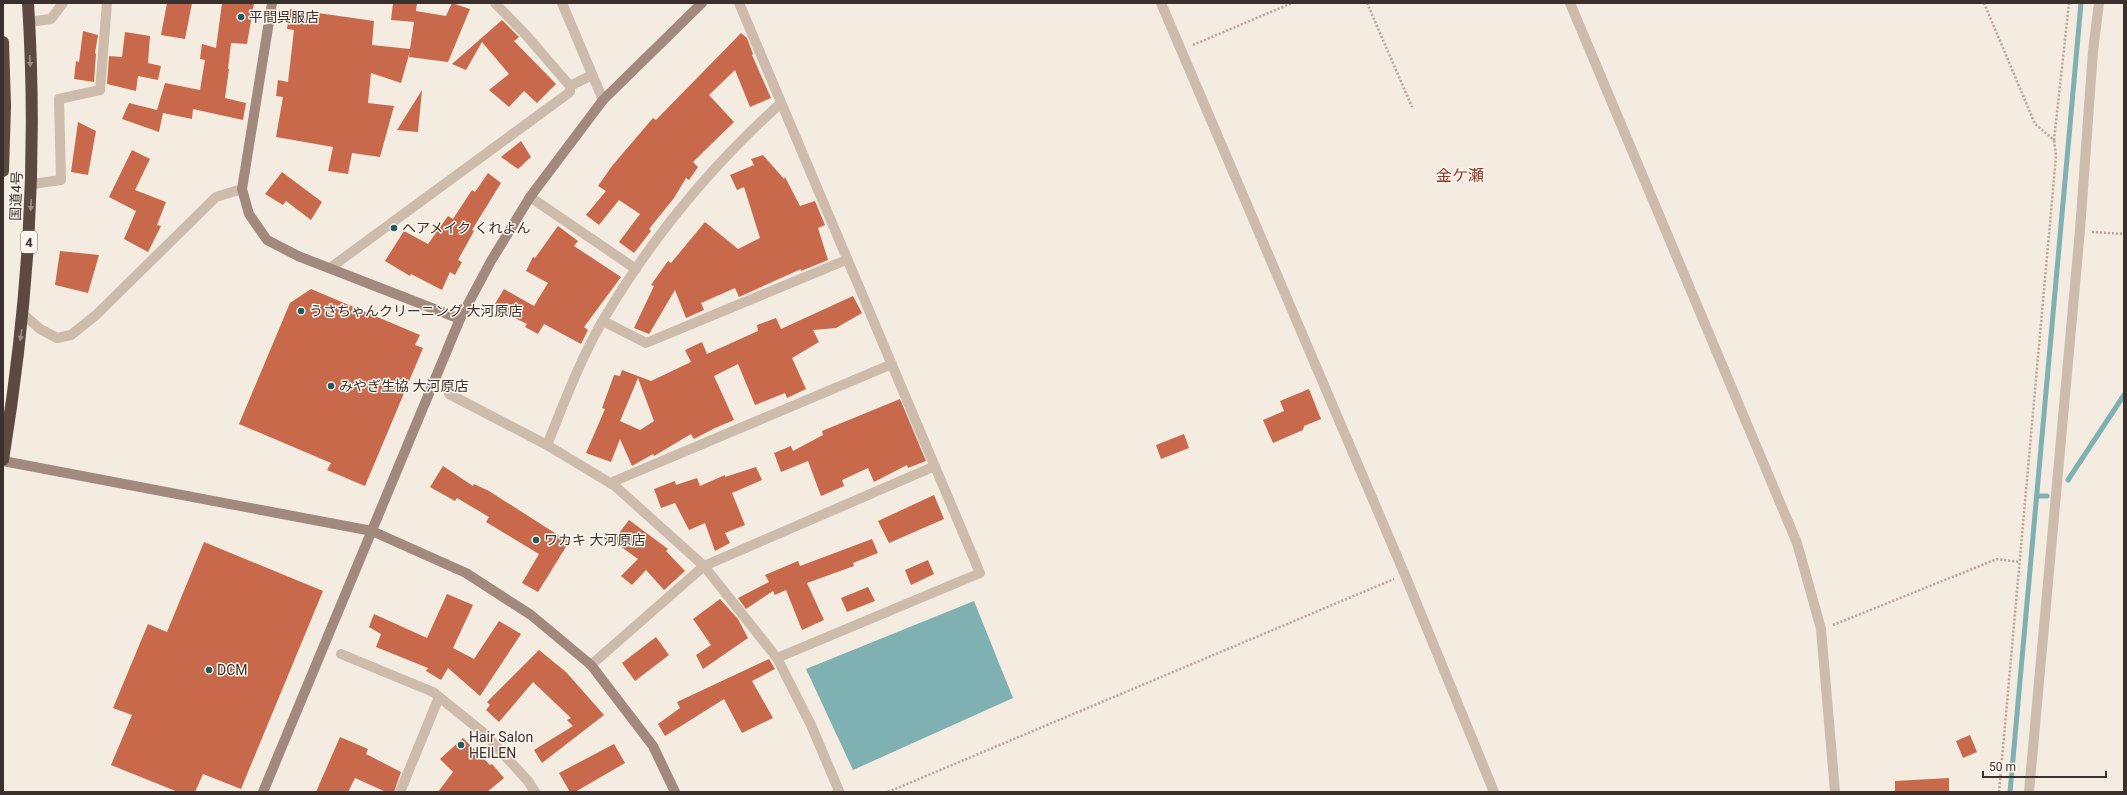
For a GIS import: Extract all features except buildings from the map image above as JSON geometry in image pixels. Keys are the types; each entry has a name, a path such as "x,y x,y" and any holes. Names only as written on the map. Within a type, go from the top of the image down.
{"highway":[{"name":"国道4号","path":"3,461 24,314 32,184 28,3"},
{"name":"国道4号","path":"3,42 5,106 3,171"}],"street":[{"path":"29,22 51,19 63,3"},
{"path":"32,184 61,180 60,99 100,90 107,3"},
{"path":"272,3 242,189 249,214 267,240 298,256 460,319"},
{"path":"330,268 570,92 570,86 526,35 495,3"},
{"path":"562,3 603,100"},
{"path":"262,792 460,319 491,261 530,197 603,100 702,3"},
{"path":"739,3 846,260 892,364 980,573 776,658"},
{"path":"1162,3 1405,575 1494,792"},
{"path":"1570,3 1797,543 1821,629 1834,792"},
{"path":"2029,792 2099,3"},
{"path":"570,86 592,75"},
{"path":"547,445 574,379 603,321 636,269 700,183 745,135 781,103"},
{"path":"24,314 40,329 57,338 71,335 96,315 216,197 242,189"},
{"path":"530,197 636,269"},
{"path":"603,321 646,343 846,260"},
{"path":"610,483 892,364"},
{"path":"449,394 547,445 610,483 704,566 776,658 811,725 839,791 837,792"},
{"path":"3,461 372,531 466,573 531,615 591,664 653,746 675,792"},
{"path":"591,664 704,566 935,466"},
{"path":"341,654 433,692 485,734 528,781 535,792"},
{"path":"400,792 439,697"}],"path":[{"path":"1182,50 1292,3"},
{"path":"1367,3 1412,107"},
{"path":"1984,3 2035,124 2054,140"},
{"path":"1999,792 2056,156 2054,140 2069,3"},
{"path":"2080,230 2124,234"},
{"path":"1821,629 1997,560 2020,562"},
{"path":"888,792 1405,575"}],"water":[{"path":"974,601 1013,698 853,770 806,669"}],"waterway":[{"path":"2010,792 2081,3"},
{"path":"2068,480 2124,395"},
{"path":"2037,496 2047,496"}],"place":[{"name":"平間呉服店","path":"241,17"},
{"name":"ヘアメイク くれよん","path":"394,228"},
{"name":"うさちゃんクリーニング 大河原店","path":"301,311"},
{"name":"みやぎ生協 大河原店","path":"331,386"},
{"name":"ワカキ 大河原店","path":"536,540"},
{"name":"DCM","path":"209,670"},
{"name":"Hair Salon HEILEN","path":"461,745"}],"district":[{"name":"金ケ瀬","path":"1460,175"}]}
